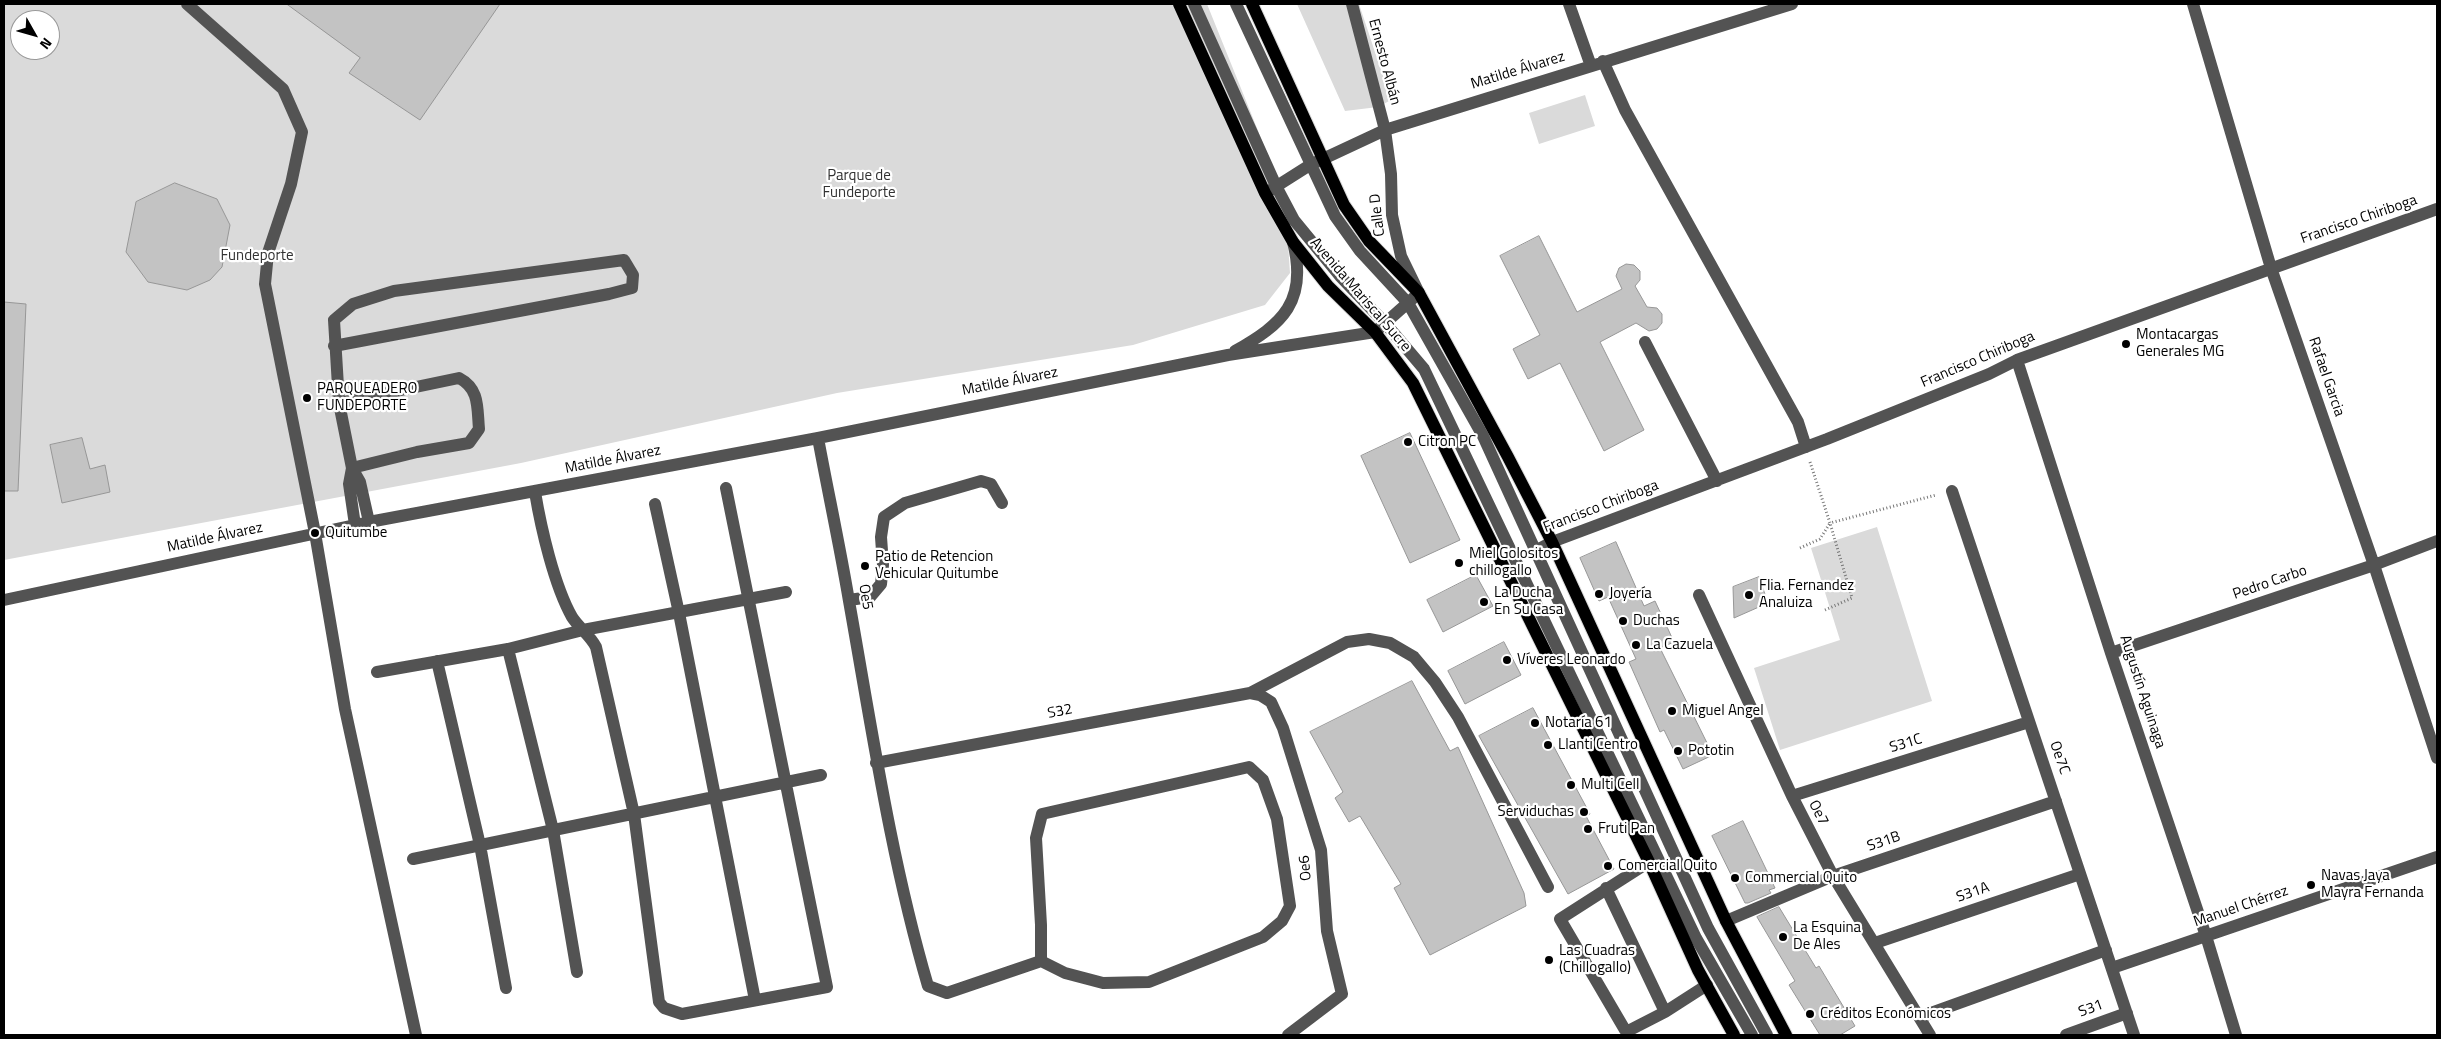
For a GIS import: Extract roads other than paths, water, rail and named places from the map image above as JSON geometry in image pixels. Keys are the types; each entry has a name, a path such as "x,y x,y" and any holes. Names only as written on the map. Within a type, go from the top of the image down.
{"main road":[{"name":"Avenida Mariscal Sucre","path":"1179,4 1270,190 1293,242 1328,286 1375,332 1413,383 1649,862 1706,985 1734,1035"},
{"path":"1252,4 1344,205 1369,241 1419,293 1508,457 1552,542 1726,921 1786,1035"}],"street":[{"path":"187,4 283,88 302,132 291,184 268,253 265,284 315,533 345,709 416,1035"},
{"path":"1194,4 1270,190 1340,276 1385,323 1424,369 1696,938 1752,1035"},
{"path":"1236,4 1310,165 1336,216 1360,251 1408,303 1483,436 1708,928 1767,1035"},
{"name":"Ernesto Albán","path":"1352,4 1385,130"},
{"path":"1569,4 1590,66"},
{"name":"Matilde Álvarez","path":"1270,190 1310,165 1385,130 1603,62 1763,8 1792,4"},
{"name":"Rafael Garcia","path":"2193,4 2271,268 2374,565 2437,758"},
{"path":"1603,62 1625,110 1798,422 1806,447"},
{"name":"Calle D","path":"1385,130 1391,174 1392,215 1401,256 1419,293"},
{"name":"Francisco Chiriboga","path":"1535,551 1552,542 1806,447 1989,374 2018,360 2437,209"},
{"name":"Matilde Álvarez","path":"1228,355 1263,336 1287,310 1294,294 1298,277 1297,259 1293,242"},
{"path":"334,346 609,294 632,288 633,275 624,260 394,291 353,304 334,320 334,346 339,403 352,468 360,482 369,522"},
{"path":"1375,332 1419,293"},
{"name":"Matilde Álvarez","path":"4,600 369,522 818,438 1228,355 1375,332"},
{"path":"1645,342 1717,481"},
{"name":"Augustín Aguinaga","path":"2018,360 2112,653 2206,936 2236,1035"},
{"path":"339,403 459,378 470,383 475,394 479,429 469,443 352,468"},
{"name":"Oe5","path":"818,438 849,600 876,763 914,941 928,986 947,993 1041,961"},
{"path":"352,468 349,484 356,525"},
{"path":"849,600 870,597 881,584 883,565 881,537 884,517 905,503 981,481 991,484 1002,504"},
{"path":"535,492 539,516 556,574 572,617 596,647 634,814 659,1002 664,1008 682,1014 827,987 726,488"},
{"name":"Oe7C","path":"1952,491 2134,1035"},
{"path":"655,504 679,613 755,1000"},
{"name":"Pedro Carbo","path":"2112,653 2374,565 2437,541"},
{"path":"377,672 508,649 583,630 786,592"},
{"name":"Oe7","path":"1699,595 1792,796 1833,876 1930,1035"},
{"name":"S32","path":"876,763 1250,693 1347,642 1369,639 1390,643 1414,657 1435,682 1458,718 1548,887"},
{"path":"508,649 553,830 577,972"},
{"path":"437,661 480,845 506,988"},
{"name":"Oe6","path":"1250,693 1271,702 1285,736 1321,850 1327,931 1342,994 1288,1035"},
{"name":"S31C","path":"1792,796 2030,722"},
{"path":"1249,767 1263,780 1277,819 1290,906 1282,920 1263,937 1149,982 1103,983 1065,973 1041,961 1036,838 1042,814 1249,767"},
{"path":"413,859 821,775"},
{"name":"S31B","path":"1726,921 1833,876 2056,801"},
{"name":"Manuel Chérrez","path":"2112,968 2437,857"},
{"path":"1649,862 1560,919 1625,1030 1633,1030 1706,985"},
{"name":"S31A","path":"1875,943 2080,874"},
{"path":"1606,888 1665,1012"},
{"path":"1920,1017 2106,950"},
{"name":"S31","path":"2066,1035 2127,1013"}],"place":[{"name":"Montacargas Generales MG","path":"2126,344"},
{"name":"PARQUEADERO FUNDEPORTE","path":"307,398"},
{"name":"Citron PC","path":"1408,442"},
{"name":"Quitumbe","path":"315,533"},
{"name":"Miel Golositos chillogallo","path":"1459,563"},
{"name":"Patio de Retencion Vehicular Quitumbe","path":"865,566"},
{"name":"Joyería","path":"1599,594"},
{"name":"Flia. Fernandez Analuiza","path":"1749,595"},
{"name":"La Ducha En Su Casa","path":"1484,602"},
{"name":"Duchas","path":"1623,621"},
{"name":"La Cazuela","path":"1636,645"},
{"name":"Víveres Leonardo","path":"1507,660"},
{"name":"Miguel Angel","path":"1672,711"},
{"name":"Notaría 61","path":"1535,723"},
{"name":"Llanti Centro","path":"1548,745"},
{"name":"Pototin","path":"1678,751"},
{"name":"Multi Cell","path":"1571,785"},
{"name":"Serviduchas","path":"1584,812"},
{"name":"Fruti Pan","path":"1588,829"},
{"name":"Comercial Quito","path":"1608,866"},
{"name":"Commercial Quito","path":"1735,878"},
{"name":"Navas Jaya Mayra Fernanda","path":"2311,885"},
{"name":"La Esquina De Ales","path":"1783,937"},
{"name":"Las Cuadras (Chillogallo)","path":"1549,960"},
{"name":"Créditos Económicos","path":"1810,1014"}],"park label":[{"name":"Parque de Fundeporte","path":"859,184"},
{"name":"Fundeporte","path":"257,256"}]}
